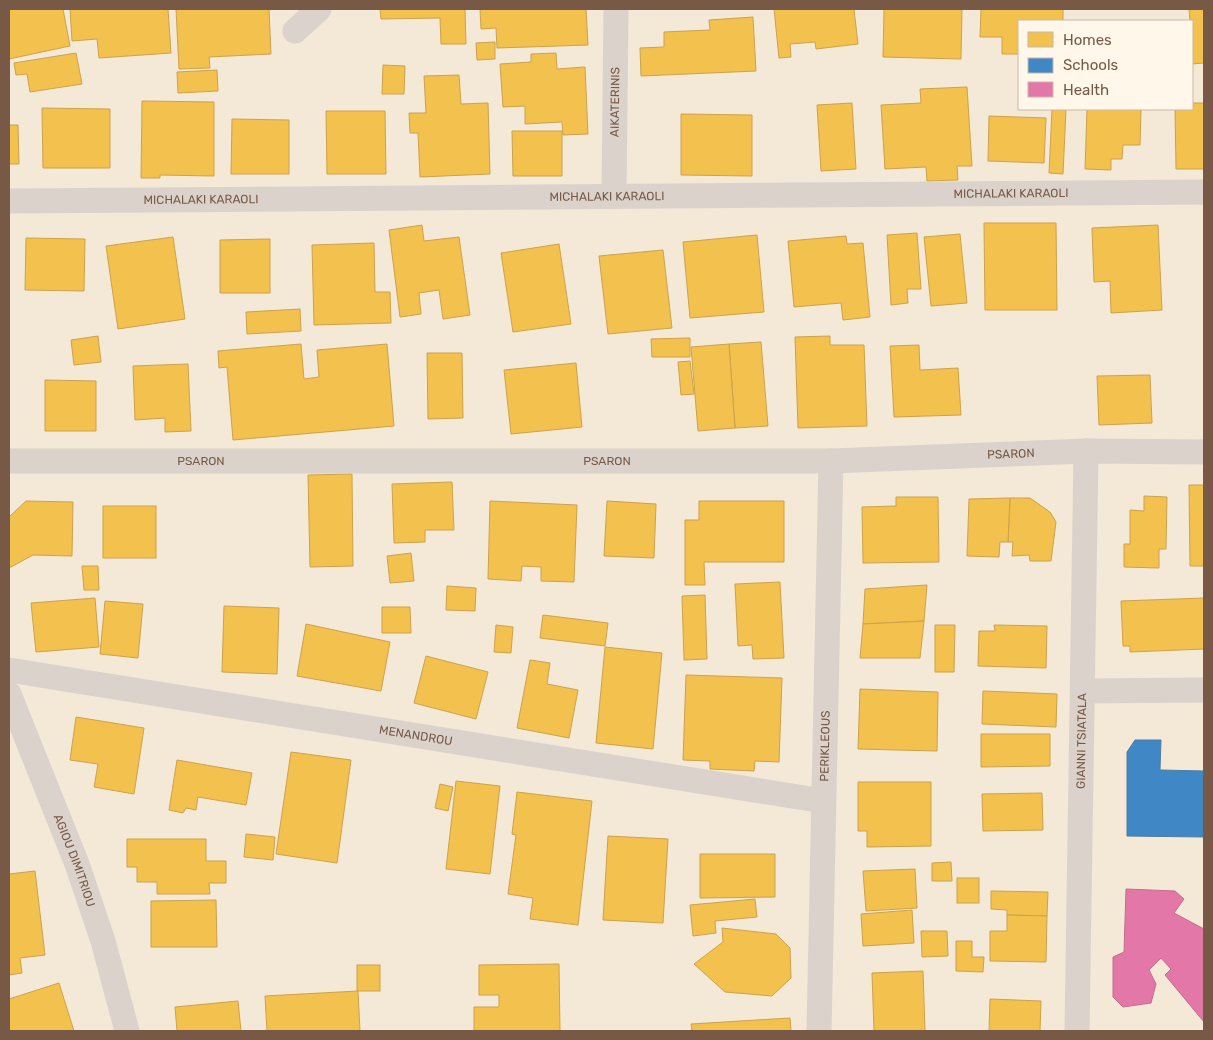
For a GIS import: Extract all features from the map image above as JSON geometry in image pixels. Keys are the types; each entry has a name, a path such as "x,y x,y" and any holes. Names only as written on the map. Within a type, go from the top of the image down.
{"street":[{"path":"294,31 320,9"},
{"name":"AIKATERINIS","path":"614,196 616,9"},
{"name":"MICHALAKI KARAOLI","path":"9,201 1204,192"},
{"name":"PSARON","path":"9,461 831,461 1086,451 1204,452"},
{"name":"GIANNI TSIATALA","path":"1078,1031 1086,451"},
{"name":"PERIKLEOUS","path":"819,1031 831,461"},
{"name":"MENANDROU","path":"9,670 823,800"},
{"path":"1083,692 1204,690"},
{"name":"AGIOU DIMITRIOU","path":"9,694 77,864 103,942 127,1031"}],"shaded area":[{"path":"9,9 1204,9 1204,1031 9,1031"}],"building: Homes":[{"path":"9,9 63,9 70,46 9,59"},
{"path":"70,9 168,9 171,53 99,58 97,39 72,41"},
{"path":"176,9 269,9 271,54 209,57 210,68 179,69"},
{"path":"380,9 465,9 466,44 441,44 440,18 381,19"},
{"path":"480,9 586,9 588,45 497,48 496,28 481,29"},
{"path":"774,9 854,9 858,44 816,49 815,42 790,44 791,57 779,58"},
{"path":"884,9 962,9 961,59 883,57"},
{"path":"981,9 1063,9 1063,20 1018,20 1018,54 1002,54 1002,37 980,37"},
{"path":"1189,9 1204,9 1204,63 1193,64 1193,20 1190,20"},
{"path":"753,17 756,71 641,76 640,48 664,47 664,32 710,30 709,20"},
{"path":"495,42 495,59 477,60 476,43"},
{"path":"76,53 82,84 30,92 27,74 16,75 14,63"},
{"path":"556,53 557,69 585,67 588,134 563,135 562,122 525,124 525,106 503,107 500,64 531,62 531,54"},
{"path":"383,65 405,66 404,94 382,94"},
{"path":"217,70 218,91 178,93 177,72"},
{"path":"459,75 461,104 488,103 490,174 420,177 418,133 410,133 409,113 426,113 424,76"},
{"path":"967,87 972,166 957,166 958,180 927,181 926,167 885,169 881,105 921,103 920,89"},
{"path":"142,101 214,102 214,176 160,175 160,178 141,178"},
{"path":"852,103 856,169 821,171 817,105"},
{"path":"1193,103 1204,103 1204,169 1176,169 1175,110 1193,110"},
{"path":"42,108 110,109 110,168 43,168"},
{"path":"1052,110 1066,110 1063,174 1049,173"},
{"path":"1087,110 1141,110 1140,145 1123,145 1122,159 1111,159 1111,170 1085,169"},
{"path":"326,111 385,111 386,174 327,174"},
{"path":"681,114 752,115 752,176 681,175"},
{"path":"989,116 1046,118 1044,163 988,161"},
{"path":"232,119 289,120 289,174 231,174"},
{"path":"9,125 18,125 19,164 9,164"},
{"path":"512,131 562,131 562,176 513,176"},
{"path":"984,223 1056,223 1057,310 985,310"},
{"path":"422,225 424,241 459,237 470,315 443,319 439,290 419,293 421,314 400,317 389,230"},
{"path":"1158,225 1162,310 1111,313 1110,281 1094,282 1092,228"},
{"path":"917,233 921,289 907,289 908,303 891,305 887,235"},
{"path":"960,234 967,303 931,306 924,237"},
{"path":"757,235 764,312 690,318 683,242"},
{"path":"846,236 847,244 863,243 870,317 843,320 841,303 794,307 788,241"},
{"path":"173,237 185,319 118,329 106,246"},
{"path":"26,238 85,239 84,291 25,290"},
{"path":"270,239 270,293 220,293 220,240"},
{"path":"374,243 375,292 390,292 391,323 314,325 312,245"},
{"path":"559,244 571,324 513,332 501,253"},
{"path":"663,250 672,328 608,334 599,256"},
{"path":"300,309 301,331 247,334 246,312"},
{"path":"98,336 101,362 74,365 71,340"},
{"path":"830,336 830,345 864,345 867,426 798,428 795,337"},
{"path":"690,338 690,357 652,357 651,339"},
{"path":"761,342 768,426 735,428 729,344"},
{"path":"301,344 304,379 319,377 317,350 387,344 394,426 233,440 227,367 219,368 218,351"},
{"path":"729,344 735,428 698,431 691,347"},
{"path":"919,345 920,370 958,368 961,415 894,417 890,346"},
{"path":"427,353 462,353 463,418 428,419"},
{"path":"690,361 694,394 681,395 678,362"},
{"path":"576,363 582,427 511,434 504,370"},
{"path":"188,364 191,431 165,432 165,418 135,420 133,366"},
{"path":"1150,375 1152,423 1099,425 1097,376"},
{"path":"45,380 96,381 96,431 45,431"},
{"path":"352,474 353,566 310,567 308,475"},
{"path":"452,482 454,530 425,530 425,542 394,543 392,484"},
{"path":"1189,485 1204,485 1204,566 1190,566"},
{"path":"1144,496 1167,497 1166,549 1159,549 1159,568 1124,567 1124,544 1130,544 1130,510 1144,511"},
{"path":"896,497 938,497 939,562 863,563 862,507 896,506"},
{"path":"1010,498 1030,498 1050,512 1056,522 1051,561 1030,561 1029,555 1012,556 1013,542 1008,542"},
{"path":"1010,498 1008,542 1000,542 999,557 967,556 969,499"},
{"path":"26,501 73,502 72,556 33,555 9,568 9,517"},
{"path":"490,501 577,505 574,582 541,581 541,567 522,566 521,581 488,579"},
{"path":"607,501 656,504 654,558 604,556"},
{"path":"699,501 784,501 784,562 704,562 705,585 685,585 685,520 699,520"},
{"path":"103,506 156,506 156,558 103,558"},
{"path":"411,553 414,581 390,583 387,556"},
{"path":"82,566 98,566 99,590 84,590"},
{"path":"780,582 784,658 753,659 752,645 738,646 735,584"},
{"path":"927,585 924,621 863,624 865,589"},
{"path":"447,586 476,588 475,611 446,610"},
{"path":"705,595 707,659 684,660 682,596"},
{"path":"95,598 99,647 36,652 31,603"},
{"path":"1204,598 1204,649 1130,652 1130,646 1123,646 1121,601"},
{"path":"105,601 143,604 138,658 100,654"},
{"path":"224,606 279,608 277,674 222,672"},
{"path":"382,607 410,607 411,633 382,633"},
{"path":"543,615 608,623 605,646 540,638"},
{"path":"924,621 920,658 860,658 863,624"},
{"path":"306,624 390,642 381,691 297,676"},
{"path":"496,625 513,627 511,653 494,652"},
{"path":"935,625 955,625 954,672 935,672"},
{"path":"994,625 1047,626 1046,668 978,666 979,631 995,631"},
{"path":"605,647 662,653 653,749 596,743"},
{"path":"426,656 488,672 476,719 414,703"},
{"path":"530,660 550,663 547,684 578,690 569,738 517,728"},
{"path":"686,675 782,678 779,762 755,761 754,771 710,769 710,761 683,760"},
{"path":"860,689 938,692 937,751 858,749"},
{"path":"983,691 1057,694 1056,727 982,724"},
{"path":"76,717 144,728 134,794 94,787 98,764 70,760"},
{"path":"981,734 1050,734 1050,766 981,767"},
{"path":"291,752 351,760 337,863 276,854"},
{"path":"177,760 252,773 246,805 198,797 196,810 186,808 183,813 169,810"},
{"path":"456,781 500,786 490,874 446,869"},
{"path":"858,782 931,782 931,846 867,847 867,831 858,831"},
{"path":"440,784 453,787 448,811 435,808"},
{"path":"517,792 592,801 578,925 530,919 533,898 508,894 516,835 512,834"},
{"path":"1042,793 1043,830 983,831 982,794"},
{"path":"246,834 275,837 273,860 244,857"},
{"path":"608,836 668,839 663,923 603,920"},
{"path":"127,839 206,839 206,861 226,861 226,883 209,883 210,894 157,894 157,882 137,882 137,867 127,867"},
{"path":"700,854 775,854 775,897 700,898"},
{"path":"951,862 952,881 932,881 932,863"},
{"path":"915,869 917,908 866,911 863,871"},
{"path":"35,871 45,955 20,958 22,973 9,975 9,874"},
{"path":"957,878 979,878 979,903 957,903"},
{"path":"991,891 1048,892 1047,916 1007,915 1007,910 991,909"},
{"path":"755,899 757,917 715,921 716,933 693,936 690,905"},
{"path":"216,900 217,947 151,947 151,901"},
{"path":"912,910 914,943 863,946 861,914"},
{"path":"1007,915 1047,916 1046,962 990,961 990,931 1007,931"},
{"path":"722,928 776,934 790,948 791,978 772,996 725,992 694,964 723,942"},
{"path":"921,931 947,931 948,956 922,957"},
{"path":"956,941 972,941 972,957 984,957 983,972 956,971"},
{"path":"559,964 560,1031 474,1031 474,1007 499,1007 499,995 479,995 479,965"},
{"path":"357,965 380,965 380,991 357,991"},
{"path":"923,971 925,1031 874,1031 872,973"},
{"path":"59,983 74,1031 9,1031 9,999"},
{"path":"358,991 360,1031 267,1031 265,996"},
{"path":"990,999 1041,1001 1040,1031 989,1031"},
{"path":"238,1001 241,1031 177,1031 175,1007"},
{"path":"790,1018 791,1031 692,1031 691,1024"}],"building: Schools":[{"path":"1135,740 1161,740 1160,770 1204,771 1204,837 1127,836 1127,752"}],"building: Health":[{"path":"1126,889 1175,891 1184,899 1174,913 1204,929 1204,1022 1165,975 1171,969 1161,958 1149,970 1156,984 1151,1003 1123,1007 1113,997 1113,957 1124,952"}]}
